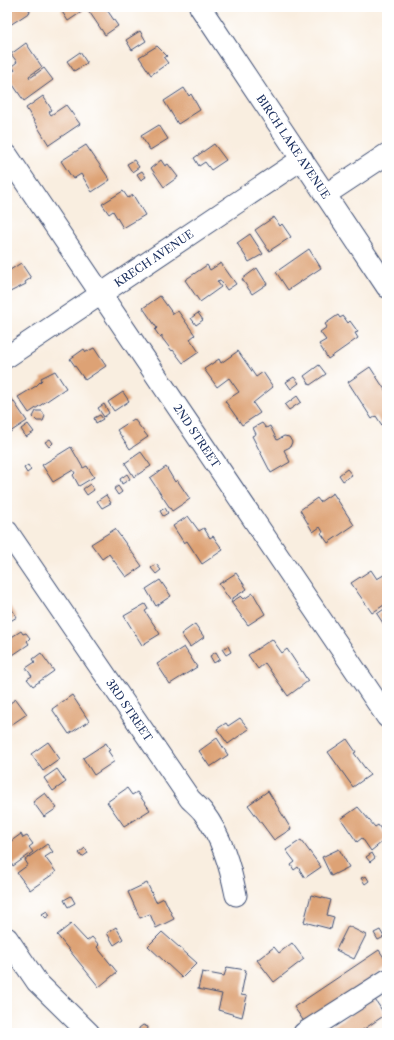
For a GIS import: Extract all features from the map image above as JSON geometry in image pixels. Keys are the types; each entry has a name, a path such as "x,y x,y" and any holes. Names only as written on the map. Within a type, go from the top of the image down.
{"street":[{"name":"BIRCH LAKE AVENUE","path":"200,7 387,287"},
{"path":"325,195 387,154"},
{"name":"2ND STREET","path":"7,155 387,716"},
{"name":"KRECH AVENUE","path":"7,357 302,159"},
{"name":"3RD STREET","path":"7,531 190,799 203,812 218,836 229,863 236,895"},
{"path":"7,938 36,982 89,1033"},
{"path":"304,1033 387,980"}],"building":[{"path":"7,7 33,7 29,10 30,12 7,27"},
{"path":"66,7 80,7 83,11 68,21 61,10"},
{"path":"86,7 105,7 118,26 105,35"},
{"path":"140,31 146,41 132,50 126,40"},
{"path":"26,43 42,67 29,76 30,78 44,68 53,80 24,101 7,76 15,70 12,66 17,62 11,54"},
{"path":"157,46 167,56 164,58 168,63 151,75 139,57"},
{"path":"80,52 87,63 74,71 67,61"},
{"path":"184,88 189,96 191,94 200,110 178,124 164,101"},
{"path":"43,96 52,110 49,112 51,115 66,105 80,124 49,145 26,108"},
{"path":"159,125 168,139 150,150 141,136"},
{"path":"214,144 226,160 211,170 205,162 199,166 194,158"},
{"path":"86,145 110,180 92,192 81,174 73,179 61,161"},
{"path":"134,160 139,167 132,172 127,164"},
{"path":"161,160 165,166 168,164 178,177 164,187 151,168"},
{"path":"142,171 146,177 141,180 137,174"},
{"path":"123,191 128,198 133,195 145,215 123,228 113,211 109,214 102,204"},
{"path":"274,217 280,226 282,224 291,237 269,251 255,230"},
{"path":"250,234 263,254 249,262 237,243"},
{"path":"309,249 321,268 288,290 276,272"},
{"path":"21,263 31,278 25,282 26,284 10,292 7,286 7,272"},
{"path":"221,263 236,284 227,290 220,280 217,281 221,287 200,302 185,280 207,265 210,270"},
{"path":"257,268 267,284 252,294 242,279"},
{"path":"160,296 173,314 178,311 195,335 190,339 199,352 183,363 162,338 162,335 160,337 155,330 157,328 143,308"},
{"path":"198,313 203,320 196,325 191,318"},
{"path":"338,315 340,318 343,316 348,323 350,321 358,332 355,333 358,338 328,359 319,344 326,340 320,332 327,327 325,324"},
{"path":"94,348 106,366 85,380 70,359 84,349 86,352"},
{"path":"238,351 256,377 263,372 273,387 253,403 260,413 242,425 225,401 239,392 229,378 217,387 204,369 219,359 221,363"},
{"path":"319,365 326,374 310,385 304,376"},
{"path":"370,367 387,393 387,433 376,416 372,419 348,382"},
{"path":"55,371 66,388 29,413 18,397 36,386 42,380 41,378"},
{"path":"294,377 299,383 291,389 286,382"},
{"path":"123,392 129,401 114,411 108,402"},
{"path":"297,396 301,402 289,410 285,405"},
{"path":"12,399 27,421 7,434 7,402"},
{"path":"104,404 109,413 104,417 98,408"},
{"path":"36,411 42,411 45,416 43,421 37,421 33,417"},
{"path":"100,415 103,419 96,423 94,418"},
{"path":"134,419 148,437 130,449 117,430"},
{"path":"262,423 266,428 270,426 277,440 284,436 289,437 292,442 290,447 284,450 290,462 271,473 252,436 256,434 253,428"},
{"path":"28,424 34,432 26,437 21,429"},
{"path":"50,439 53,443 49,447 45,442"},
{"path":"71,447 83,468 87,466 94,477 79,486 73,475 75,473 73,470 53,482 42,465"},
{"path":"141,452 151,466 134,477 125,463"},
{"path":"28,465 31,470 27,473 24,468"},
{"path":"166,467 175,482 177,480 190,499 172,511 150,478"},
{"path":"347,469 352,475 343,481 339,475"},
{"path":"127,474 130,479 122,484 120,479"},
{"path":"90,484 94,490 87,495 83,489"},
{"path":"118,486 122,492 118,495 114,489"},
{"path":"333,493 354,525 328,543 321,533 323,532 320,527 313,532 300,510 317,498 320,502"},
{"path":"106,495 111,503 102,508 97,501"},
{"path":"165,508 168,513 163,516 160,511"},
{"path":"188,516 199,531 204,528 210,538 213,536 223,550 202,564 187,541 184,543 173,526"},
{"path":"115,529 142,566 126,577 109,554 102,559 91,544"},
{"path":"156,564 161,570 156,574 151,568"},
{"path":"371,570 377,579 387,573 387,589 385,590 387,603 372,613 351,583"},
{"path":"236,573 247,589 230,600 219,584"},
{"path":"160,580 171,596 156,606 146,589"},
{"path":"253,593 265,614 248,625 231,602 241,596 244,599"},
{"path":"7,602 17,617 7,623"},
{"path":"145,604 148,609 145,611 160,634 142,645 124,616"},
{"path":"387,607 387,629 377,614"},
{"path":"195,624 204,637 190,647 181,634"},
{"path":"21,631 23,634 26,633 30,638 27,641 29,644 7,659 7,640"},
{"path":"272,639 282,653 287,649 308,681 288,696 265,663 258,669 248,655"},
{"path":"228,646 231,652 226,655 222,649"},
{"path":"184,647 197,667 170,684 157,664"},
{"path":"216,652 220,659 214,663 210,656"},
{"path":"41,653 54,671 33,686 27,679 32,676 26,668 35,662 33,659"},
{"path":"72,695 89,721 69,734 52,709"},
{"path":"16,699 27,714 11,725 7,719 7,705"},
{"path":"240,718 249,729 228,744 217,729 226,723 228,726"},
{"path":"217,738 228,755 210,767 199,751"},
{"path":"347,739 356,752 354,753 370,775 353,787 328,752"},
{"path":"48,742 60,759 43,771 31,754"},
{"path":"106,743 110,750 108,751 115,761 94,775 83,758"},
{"path":"57,769 66,782 53,791 44,778"},
{"path":"127,788 132,795 137,792 150,810 124,826 107,802"},
{"path":"268,791 291,829 274,840 248,805"},
{"path":"45,793 57,808 44,817 33,802"},
{"path":"358,807 375,827 378,825 387,838 371,851 362,838 357,842 341,819"},
{"path":"21,834 23,838 27,836 33,844 29,847 33,852 13,866 7,857 7,851 9,850 7,844"},
{"path":"301,840 321,867 305,878 298,867 294,870 291,865 295,862 286,850"},
{"path":"47,844 53,852 45,857 56,872 30,890 17,873 28,865 25,860"},
{"path":"85,848 88,853 82,857 79,853"},
{"path":"339,849 349,867 331,876 322,857"},
{"path":"372,853 375,858 370,862 366,857"},
{"path":"366,876 369,881 365,884 361,878"},
{"path":"147,883 156,902 164,898 174,919 156,928 150,914 140,918 128,892"},
{"path":"311,895 331,900 327,915 334,917 331,929 304,922"},
{"path":"71,896 75,903 68,907 64,900"},
{"path":"47,911 50,915 46,918 42,914"},
{"path":"71,924 87,941 92,937 99,945 97,947 117,972 99,987 57,935"},
{"path":"348,926 366,935 354,959 336,950"},
{"path":"116,927 123,939 114,945 107,933"},
{"path":"380,930 384,937 378,940 374,933"},
{"path":"162,932 197,963 182,978 148,946"},
{"path":"292,943 304,959 274,982 257,960 274,947 279,953"},
{"path":"379,950 387,962 387,968 305,1023 294,1007"},
{"path":"227,967 246,970 241,995 247,996 242,1017 218,1010 222,994 198,989 202,972 224,976"},
{"path":"374,998 385,1015 358,1033 323,1033"},
{"path":"143,1025 148,1027 147,1033 139,1033 139,1028"}]}
